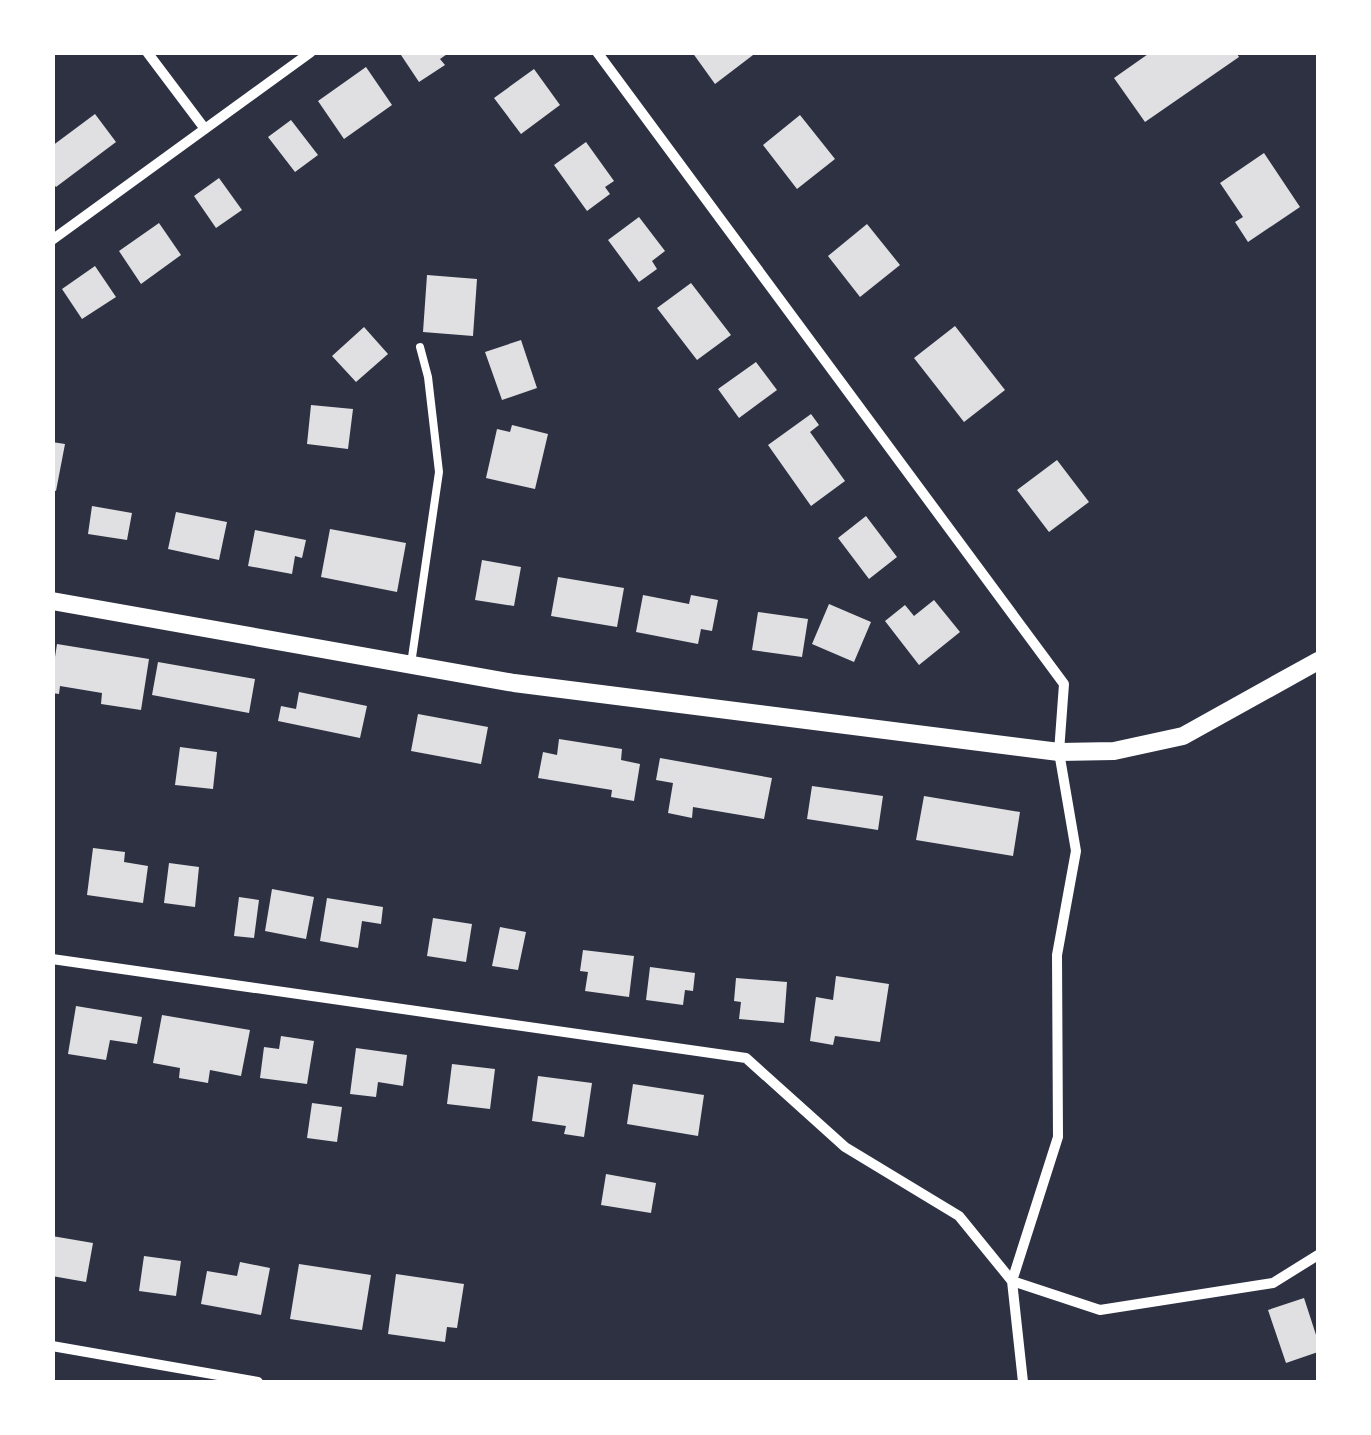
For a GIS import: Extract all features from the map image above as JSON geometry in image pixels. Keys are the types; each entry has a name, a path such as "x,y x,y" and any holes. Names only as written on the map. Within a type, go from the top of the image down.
{"street":[{"path":"147,52 205,129"},
{"path":"52,240 311,52"},
{"path":"597,52 1064,684 1059,752 1076,851 1058,955 1058,1136 1012,1281 1023,1382"},
{"path":"52,600 514,683 1059,752 1114,750 1183,736 1318,661"},
{"path":"52,959 746,1058 845,1147 959,1216 1012,1281 1100,1310 1273,1283 1318,1257"},
{"path":"52,1346 258,1382"}],"lane":[{"path":"411,664 439,472 428,378 420,347"}],"building":[{"path":"399,52 450,52 440,59 445,65 419,82"},
{"path":"692,52 757,52 715,84"},
{"path":"1151,52 1236,52 1239,57 1145,122 1114,78"},
{"path":"366,67 392,105 344,139 318,101"},
{"path":"534,69 560,105 521,134 494,98"},
{"path":"95,114 116,142 56,187 52,182 52,146"},
{"path":"800,115 835,159 797,189 763,145"},
{"path":"291,120 318,155 295,172 268,137"},
{"path":"586,142 614,181 605,187 610,194 587,211 554,165"},
{"path":"1264,153 1300,207 1248,242 1235,222 1243,217 1220,183"},
{"path":"219,178 242,210 216,228 194,196"},
{"path":"639,217 665,251 652,261 657,269 639,282 608,240"},
{"path":"159,223 181,255 141,284 119,251"},
{"path":"867,224 900,265 860,297 828,256"},
{"path":"95,266 116,297 82,319 62,289"},
{"path":"427,275 477,279 473,336 423,332"},
{"path":"691,283 731,335 697,360 657,308"},
{"path":"955,326 1005,390 964,422 914,358"},
{"path":"364,327 388,354 356,382 332,356"},
{"path":"521,340 537,388 502,400 485,352"},
{"path":"756,362 777,390 739,418 718,389"},
{"path":"311,405 353,409 348,449 307,444"},
{"path":"811,414 819,425 810,432 845,481 811,506 768,445"},
{"path":"512,425 548,434 535,489 486,478 497,429 510,432"},
{"path":"52,442 65,444 56,491 52,490"},
{"path":"1057,460 1089,502 1049,532 1017,490"},
{"path":"92,506 132,513 127,540 88,534"},
{"path":"176,512 227,522 219,560 168,549"},
{"path":"866,516 897,557 869,579 838,538"},
{"path":"330,529 406,543 397,592 321,577"},
{"path":"255,530 306,540 302,558 295,556 292,574 248,566"},
{"path":"482,560 521,567 514,606 475,600"},
{"path":"558,577 624,588 617,627 551,616"},
{"path":"643,595 689,604 691,595 718,600 712,631 701,629 698,644 636,632"},
{"path":"934,600 960,632 919,665 885,621 905,605 914,616"},
{"path":"829,604 871,622 854,662 812,644"},
{"path":"758,612 808,619 802,657 752,650"},
{"path":"57,644 149,659 141,710 101,704 102,693 60,686 59,694 52,693 52,656 55,657"},
{"path":"158,662 255,679 249,713 152,695"},
{"path":"299,692 367,706 360,738 278,721 281,706 296,709"},
{"path":"418,714 488,727 481,764 411,751"},
{"path":"559,739 622,749 621,760 640,764 634,801 611,797 612,790 538,778 543,752 557,755"},
{"path":"180,747 217,752 213,789 175,785"},
{"path":"660,758 772,778 764,819 693,807 692,818 668,813 673,783 656,780"},
{"path":"812,786 883,796 878,830 807,819"},
{"path":"924,796 1020,812 1013,856 916,840"},
{"path":"93,848 125,852 124,862 148,866 143,903 87,895"},
{"path":"169,863 199,867 195,907 164,903"},
{"path":"272,889 314,897 306,939 265,931"},
{"path":"239,897 259,900 254,938 234,936"},
{"path":"327,898 383,907 381,924 362,921 358,948 320,941"},
{"path":"433,918 472,924 466,962 427,956"},
{"path":"500,927 526,932 518,970 492,966"},
{"path":"583,950 634,956 629,997 585,991 588,972 580,971"},
{"path":"650,967 695,973 693,991 685,990 683,1005 646,1000"},
{"path":"836,976 889,984 880,1042 835,1036 833,1045 810,1041 816,997 833,1000"},
{"path":"736,978 787,982 784,1023 739,1019 741,1002 734,1001"},
{"path":"76,1006 142,1017 137,1044 110,1040 106,1060 68,1054"},
{"path":"162,1015 250,1030 241,1076 210,1070 208,1083 179,1078 180,1068 153,1063"},
{"path":"281,1036 314,1041 307,1084 260,1078 264,1047 279,1049"},
{"path":"356,1048 407,1055 403,1086 378,1082 376,1097 350,1094"},
{"path":"452,1064 495,1069 490,1109 447,1104"},
{"path":"538,1076 592,1083 584,1137 564,1134 566,1126 532,1121"},
{"path":"633,1084 704,1095 698,1136 627,1124"},
{"path":"312,1103 342,1107 337,1142 307,1138"},
{"path":"606,1174 656,1183 651,1213 601,1205"},
{"path":"52,1236 93,1243 86,1282 52,1276"},
{"path":"144,1256 181,1261 176,1296 139,1291"},
{"path":"240,1262 270,1268 261,1315 201,1304 207,1271 237,1276"},
{"path":"299,1264 371,1275 362,1330 290,1319"},
{"path":"396,1274 464,1284 457,1328 447,1327 445,1342 388,1334"},
{"path":"1304,1298 1318,1352 1286,1363 1268,1310"}]}
